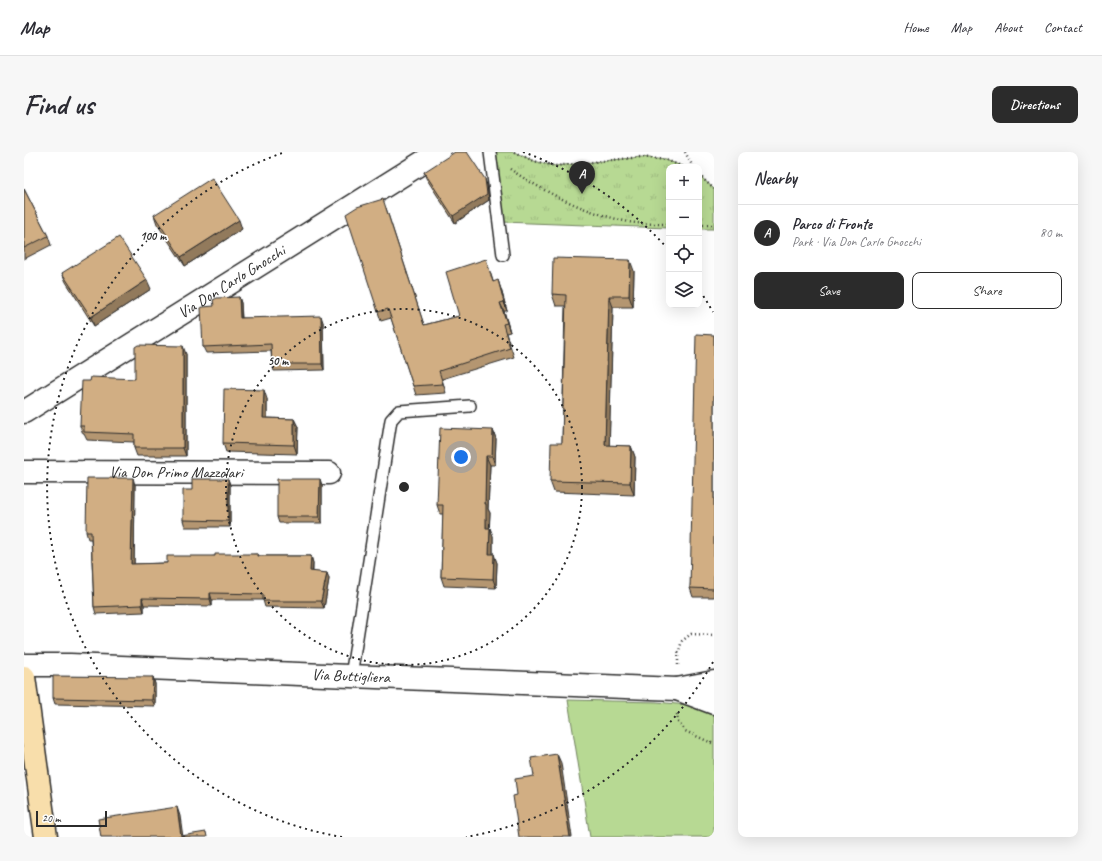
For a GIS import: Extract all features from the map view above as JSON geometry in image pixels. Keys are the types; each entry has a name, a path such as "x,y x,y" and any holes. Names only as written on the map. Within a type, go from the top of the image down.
{"main road":[{"path":"24,677 46,837"}],"street":[{"name":"Via Don Carlo Gnocchi","path":"24,412 439,152"},
{"name":"Via Don Primo Mazzolari","path":"24,472 329,473"},
{"name":"Via Buttigliera","path":"24,666 70,665 677,690 714,682"},
{"name":"Via Buttigliera","path":"677,690 714,703"}],"lane":[{"path":"490,152 503,255"},
{"path":"351,676 391,420 399,411 470,406"}],"path":[{"path":"514,152 534,161 555,166 641,158 666,160 676,164"},
{"path":"685,152 692,164"},
{"path":"505,166 527,181 588,210 630,222 666,224"},
{"path":"702,180 714,189"},
{"path":"702,225 714,225"},
{"path":"714,635 691,634 682,641 678,654 677,690 678,722 685,731 714,744"}],"green space":[{"path":"490,152 514,152 534,161 555,166 641,157 666,160 676,164 666,164 666,228 502,222"},
{"path":"702,178 714,189 714,229 702,229"},
{"path":"568,700 656,702 687,705 714,715 714,837 590,837"}],"building":[{"path":"455,152 467,152 485,179 487,194 453,216 424,172"},
{"path":"212,178 239,220 181,257 154,215"},
{"path":"24,189 48,236 24,248"},
{"path":"383,199 424,325 459,316 446,272 486,259 493,282 498,280 504,302 500,303 507,323 503,324 510,348 439,371 443,384 413,386 388,309 378,312 346,214 357,207"},
{"path":"119,237 147,280 91,317 62,273"},
{"path":"553,258 630,260 629,296 609,296 605,445 631,446 630,483 550,481 551,443 562,443 566,295 552,294"},
{"path":"239,297 240,318 321,316 322,364 272,364 271,344 203,347 201,308 214,306 213,300 217,298"},
{"path":"696,334 714,335 714,589 690,588"},
{"path":"138,345 183,346 183,448 134,448 134,434 84,432 84,426 80,426 82,381 90,381 91,377 135,379 135,347"},
{"path":"224,389 264,390 263,418 294,419 294,445 223,443"},
{"path":"440,428 493,430 492,456 486,456 485,504 486,528 490,528 489,554 494,554 493,579 441,577 443,505 437,505"},
{"path":"87,478 133,478 131,564 167,563 167,556 258,554 258,556 311,556 310,571 327,573 321,601 263,601 263,594 210,593 210,599 142,598 142,605 94,607 91,532 86,532"},
{"path":"192,479 228,479 228,521 183,520 183,490 192,490"},
{"path":"277,479 320,479 319,517 277,517"},
{"path":"53,676 153,677 152,700 53,698"},
{"path":"557,754 570,837 519,837 513,796 517,795 515,779 534,776 531,758"},
{"path":"177,807 181,836 206,832 207,837 101,837 98,819"}],"place":[{"name":"Parco di Fronte","path":"582,194"}]}
